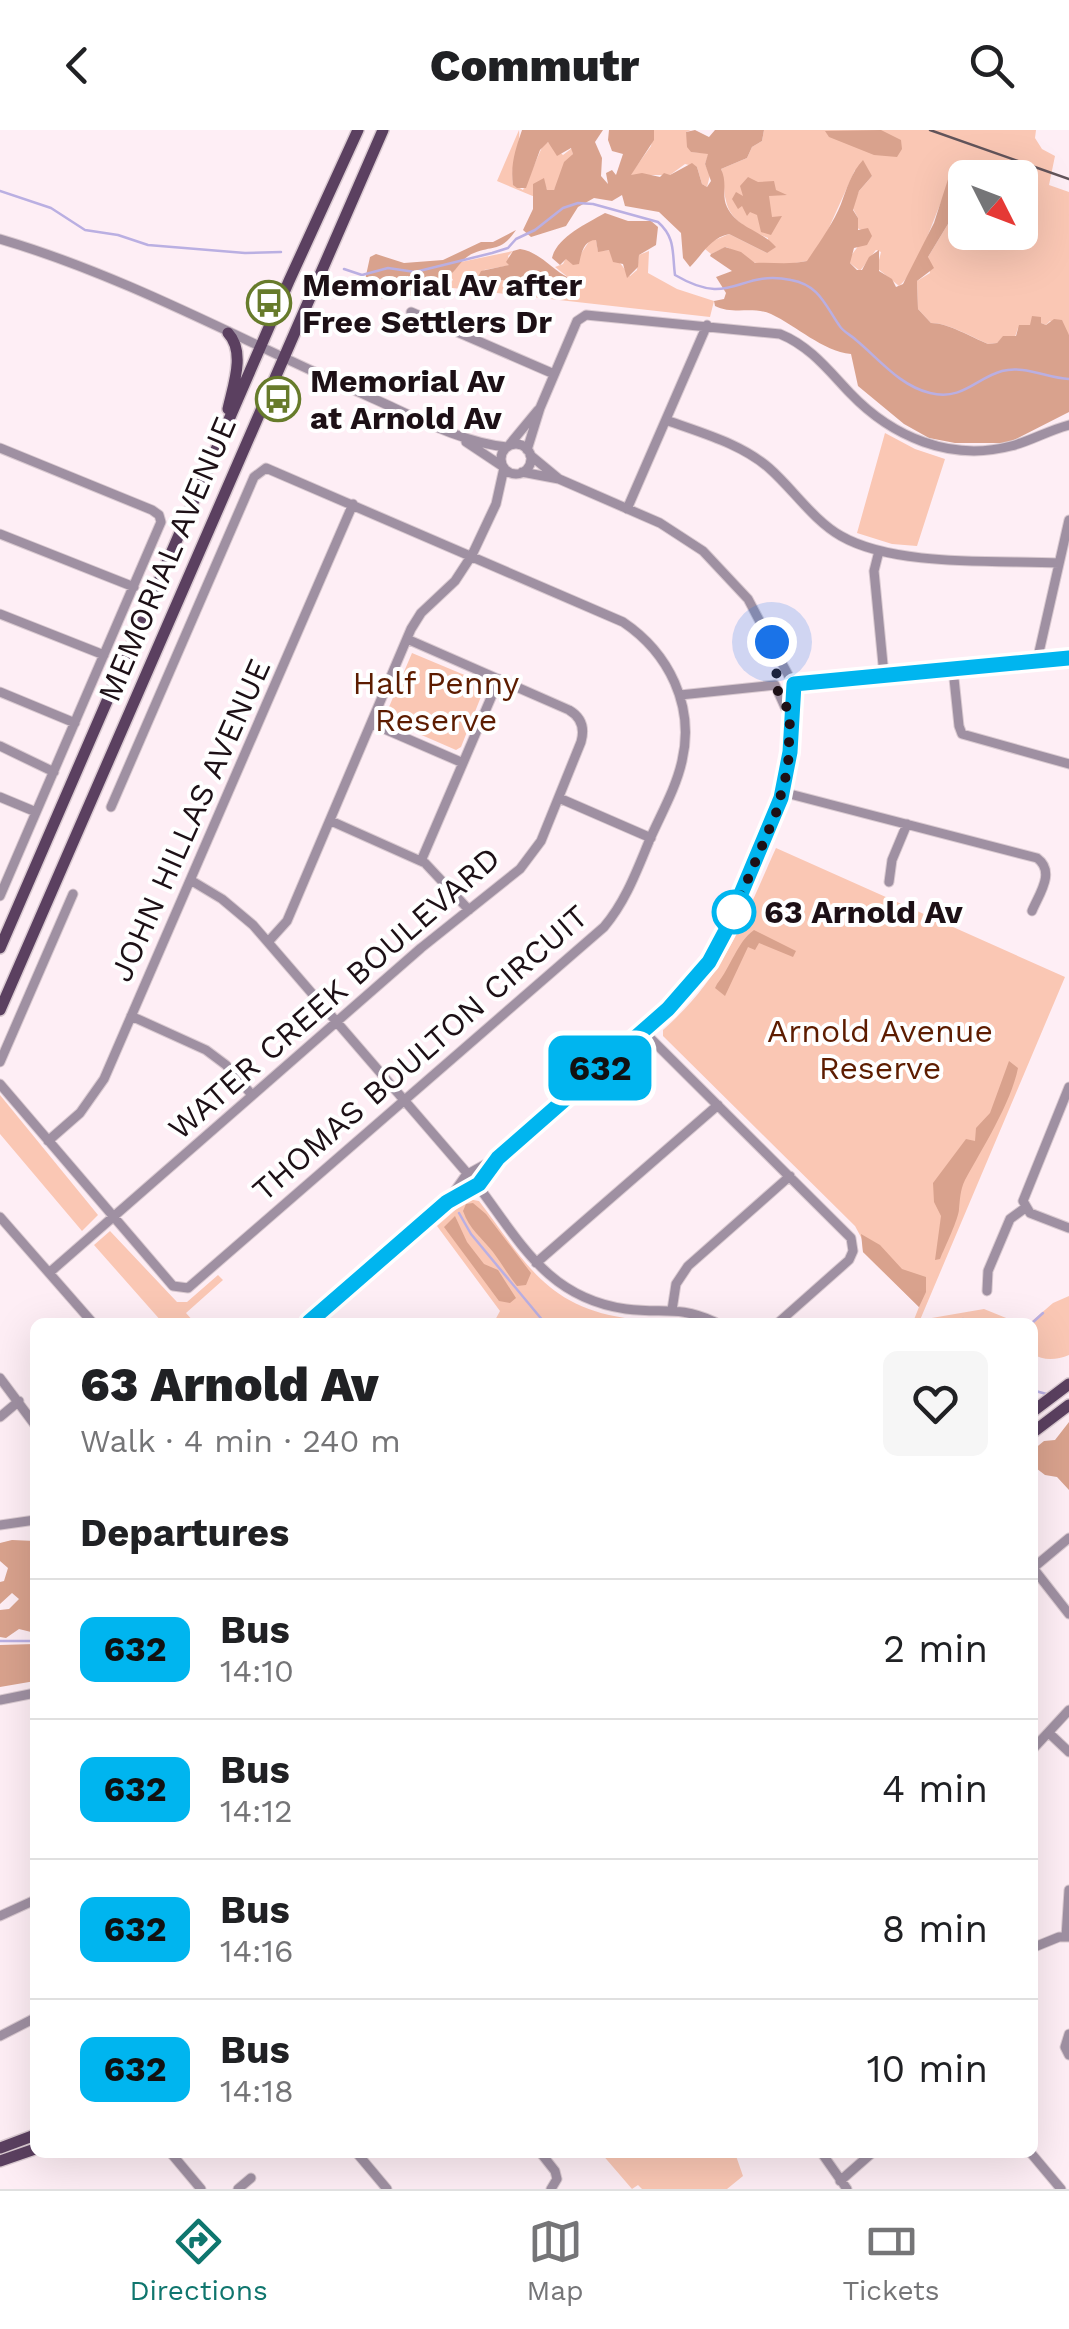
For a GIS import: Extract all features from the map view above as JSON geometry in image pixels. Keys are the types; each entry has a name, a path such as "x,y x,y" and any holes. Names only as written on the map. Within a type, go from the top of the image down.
{"main road":[{"name":"MEMORIAL AVENUE","path":"0,948 358,130"},
{"name":"MEMORIAL AVENUE","path":"0,1010 383,130"},
{"path":"228,333 238,352 228,424"},
{"path":"1038,1407 1069,1384"},
{"path":"1038,1428 1069,1404"},
{"path":"0,2148 30,2137"},
{"path":"0,2161 30,2151"}],"street":[{"path":"0,238 198,316 284,359 460,436 508,447 519,445 559,479"},
{"path":"411,312 554,374"},
{"path":"268,942 288,921 421,613 455,581 472,556 496,504 529,465 528,452 540,408 580,317 770,332 798,343 867,409 892,427 934,446 976,452 1008,448 1069,424"},
{"path":"628,508 707,326"},
{"path":"496,504 503,467 501,456 540,408"},
{"path":"666,420 748,453 773,471 835,532 879,551 1059,563"},
{"path":"314,1318 447,1202 477,1185 498,1158 690,987 718,947 770,828 790,752 793,684 757,613 728,574 689,540 628,508 559,479 512,474 460,436"},
{"path":"0,461 2,449 159,515 160,528 2,883 0,896"},
{"name":"THOMAS BOULTON CIRCUIT","path":"0,1084 173,1286 188,1288 604,927 623,900 682,762 685,727 680,695 664,661 632,628 613,617 266,468 256,474 111,807"},
{"name":"JOHN HILLAS AVENUE","path":"48,1141 94,1095 192,881 353,504"},
{"path":"1037,661 1069,520"},
{"path":"0,534 134,587"},
{"path":"879,551 874,571 884,675"},
{"path":"0,614 104,655"},
{"name":"WATER CREEK BOULEVARD","path":"49,1273 531,856 583,737 582,723 569,710 407,639"},
{"path":"777,656 778,685 790,718"},
{"path":"680,695 1069,658"},
{"path":"953,669 958,726 965,736 1069,764"},
{"path":"421,861 499,680"},
{"path":"778,685 793,684"},
{"path":"0,692 75,723"},
{"path":"373,724 463,763"},
{"path":"0,746 54,772"},
{"path":"782,792 1040,860 1047,872 1032,911"},
{"path":"0,797 36,812"},
{"path":"558,798 651,838"},
{"path":"331,822 421,861 469,910"},
{"path":"889,882 892,860 906,824"},
{"path":"192,881 233,908 268,942 468,1174 478,1174 477,1185 536,1263 564,1288 593,1302 643,1311 687,1310 706,1318"},
{"path":"0,1062 73,894"},
{"path":"131,1016 206,1050 226,1065 252,1095"},
{"path":"643,1030 852,1242 853,1251 846,1264 784,1318"},
{"path":"987,1291 988,1271 1010,1219 1024,1208 1026,1190 1069,1086"},
{"path":"536,1263 718,1105"},
{"path":"447,1202 468,1174 498,1158"},
{"path":"672,1310 676,1284 688,1266 790,1176"},
{"path":"1024,1208 1032,1215 1069,1228"},
{"path":"0,1217 88,1318"},
{"path":"0,1378 30,1416"},
{"path":"0,1418 19,1400"},
{"path":"0,1525 30,1521"},
{"path":"1038,1563 1069,1538"},
{"path":"1038,1575 1069,1614"},
{"path":"0,1700 30,1694"},
{"path":"1038,1745 1069,1710"},
{"path":"1050,1734 1069,1752"},
{"path":"1038,1944 1068,1937 1069,1890"},
{"path":"1,1912 30,1902"},
{"path":"0,2036 30,2021"},
{"path":"1069,2034 1065,2046 1069,2055"},
{"path":"175,2158 200,2189"},
{"path":"361,2158 387,2189"},
{"path":"545,2158 557,2179 551,2189"},
{"path":"826,2158 844,2185 868,2158"},
{"path":"1035,2158 1060,2189"},
{"path":"238,2189 252,2178"}],"green space":[{"path":"519,130 513,184 523,190 543,145 548,142 563,155 572,148 573,154 554,190 547,190 545,185 535,197 497,181"},
{"path":"654,130 691,130 686,132 691,152 709,153 705,164 710,175 707,187 702,184 697,167 685,164 670,175 630,175 651,146"},
{"path":"764,130 1036,130 1035,138 1042,149 1055,156 1049,185 1069,192 1069,335 1050,321 1046,325 1018,328 1015,337 1004,336 997,343 988,344 931,323 918,309 917,281 930,273 928,257 948,224 948,250 1038,250 1038,160 948,160 948,188 914,267 899,286 877,268 881,252 876,250 860,271 850,263 864,231 857,228 858,218 852,207 872,176 855,170 827,232 808,261 762,264 726,247 711,254 705,249 708,243 729,234 767,253 768,238 742,224 728,208 721,169 747,158 752,147 762,141"},
{"path":"596,239 598,251 610,250 630,276 637,270 639,255 649,251 648,273 677,289 714,301 710,317 444,287 453,280 450,275 461,262 513,251 508,256 511,265 484,270 477,286 503,280 514,288 542,288 566,295 569,278 555,267 566,258 580,255 590,240"},
{"path":"885,433 945,459 917,546 892,544 857,533"},
{"name":"Half Penny Reserve","path":"412,653 486,684 461,747 456,750 387,720 386,714"},
{"name":"Arnold Avenue Reserve","path":"776,848 1065,977 921,1318 915,1318 919,1307 863,1252 855,1226 663,1036 663,1030 717,967"},
{"path":"0,1095 98,1215 82,1231 0,1134"},
{"path":"468,1199 479,1201 524,1261 556,1291 598,1312 625,1318 496,1318 500,1311 437,1226"},
{"path":"110,1231 177,1302 187,1302 218,1275 223,1280 186,1313 190,1318 158,1318 94,1245"},
{"path":"1069,1296 1069,1355 1041,1358 1036,1318"},
{"name":"Arnold Avenue Reserve","path":"984,1309 1006,1318 932,1318"},
{"path":"605,2158 737,2158 743,2176 727,2189 642,2189 638,2185 632,2189"}],"shaded area":[{"path":"522,130 603,130 595,142 602,158 601,176 608,184 606,173 612,170 616,175 623,154 612,151 609,130 654,130 654,140 631,175 660,177 692,163 707,187 711,181 705,164 708,154 691,152 686,132 695,130 709,137 715,130 764,130 762,141 752,147 747,158 721,169 725,202 732,214 776,247 767,253 729,234 712,243 690,267 683,258 681,233 659,212 625,206 622,195 612,201 594,198 578,207 566,226 531,237 523,230 533,209 533,184 544,178 547,190 554,190 564,162 573,154 571,148 557,156 548,142 540,150 526,188 517,188 513,185 512,170"},
{"path":"881,130 901,140 902,149 897,157 874,155 829,137 825,131"},
{"path":"863,160 872,176 859,191 853,210 858,230 868,228 872,236 867,245 854,248 850,263 862,270 869,257 879,250 879,271 892,279 896,287 903,284 934,223 948,179 948,224 928,257 934,268 917,281 918,309 931,323 988,344 997,343 1003,336 1016,336 1019,325 1030,325 1032,316 1041,317 1041,323 1046,325 1054,319 1062,320 1069,335 1069,412 1008,443 955,443 929,438 904,424 858,386 851,354 820,343 771,314 715,306 714,301 724,299 726,293 716,277 732,271 711,254 725,247 741,252 755,263 807,261 834,219 852,175"},
{"path":"748,177 758,182 774,181 776,190 787,195 769,196 772,217 782,216 771,235 761,232 757,215 750,212 747,216 732,199 736,192 743,196 740,186"},
{"path":"605,213 628,221 651,221 658,227 656,245 639,255 638,267 627,278 623,264 613,262 609,250 598,252 596,240 585,245 579,264 573,265 566,259 560,265 552,258 566,237"},
{"path":"516,230 502,245 467,257 450,275 452,283 405,297 355,297 365,280 370,257 376,254 404,263 443,260"},
{"path":"520,249 569,278 568,293 542,288 532,293 526,287 511,287 503,280 474,285 481,271 509,265 506,262 513,251"},
{"path":"754,930 796,951 793,957 759,943 755,950 748,947 725,996 715,988"},
{"path":"1009,1061 1018,1068 1009,1096 965,1180 954,1226 940,1259 935,1260 941,1216 934,1202 933,1183 966,1139 975,1141 976,1128 990,1113"},
{"path":"473,1203 531,1273 526,1285 517,1286 469,1223 463,1211 466,1204"},
{"path":"455,1216 467,1242 484,1264 498,1270 516,1298 510,1303 499,1301 444,1227"},
{"path":"861,1234 880,1245 902,1269 926,1277 926,1292 919,1307 863,1252"},
{"path":"1069,1422 1069,1490 1057,1477 1038,1470 1038,1446 1055,1440"},
{"path":"30,1541 30,1632 19,1629 6,1638 0,1637 0,1610 9,1609 19,1599 12,1593 0,1604 0,1582 8,1568 0,1561 0,1543"},
{"path":"30,1644 30,1682 0,1687 0,1645"}],"waterway":[{"path":"0,191 51,208 85,230 148,245 281,252"},
{"path":"344,269 362,275 388,268 415,272 492,253 508,248 563,208 593,204 658,222 670,240 675,275 694,285 723,289 773,278 808,286 843,330 899,378 919,389 952,394 1010,370 1069,379"},
{"path":"459,1213 471,1234 541,1318"},
{"path":"1038,1318 1043,1313"},
{"path":"1038,1392 1050,1395"},
{"path":"0,1641 30,1641"}],"railway":[{"path":"930,130 1069,179"}],"bus line":[{"name":"632","path":"314,1318 447,1202 476,1187 498,1158 668,1009 700,974 725,932 776,813 788,768 794,684 1069,658"}],"place":[{"name":"Memorial Av after Free Settlers Dr","path":"269,303"},
{"name":"Memorial Av at Arnold Av","path":"278,399"},
{"name":"63 Arnold Av","path":"734,912"}],"route":[{"path":"734,912 776,813 788,768 790,718 776,688 777,656 772,642"}]}
